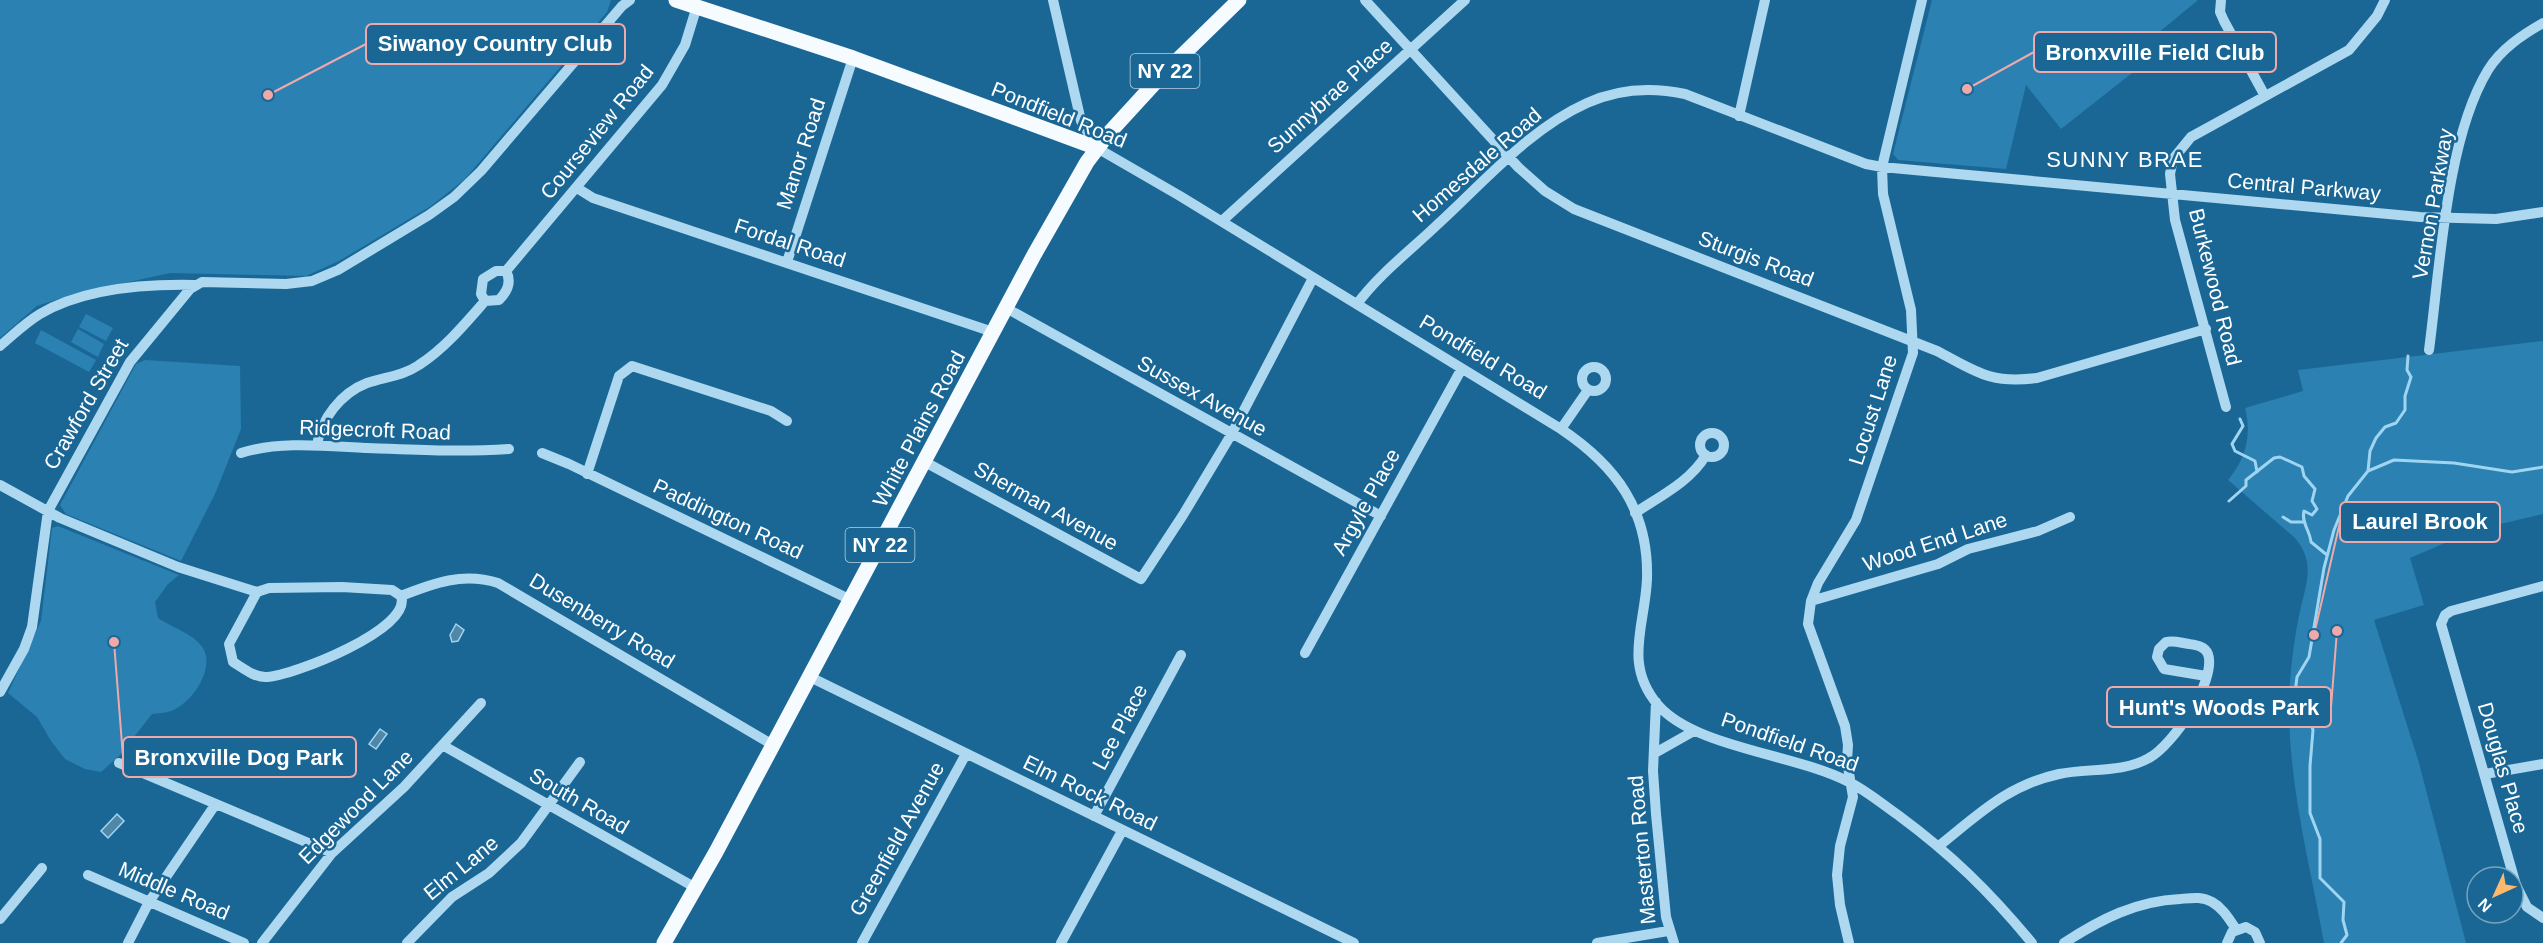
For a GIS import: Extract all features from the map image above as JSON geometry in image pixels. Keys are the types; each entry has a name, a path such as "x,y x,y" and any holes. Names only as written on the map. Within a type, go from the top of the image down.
{"main road":[{"name":"White Plains Road","path":"664,943 810,677 1059,210 1097,148 1143,94 1239,0"},
{"name":"Pondfield Road","path":"687,2 853,58 1097,148"}],"street":[{"path":"0,346 38,315 79,299 166,285 194,285 202,282 299,284 334,272 454,197 481,171 622,6 630,0"},
{"path":"1053,0 1081,121 1097,148"},
{"name":"Sturgis Road","path":"1365,0 1509,158 1545,191 1574,209 1937,351 1982,376 2017,381 2060,372 2206,329"},
{"name":"Sunnybrae Place","path":"1222,221 1465,0"},
{"path":"1739,116 1765,0"},
{"name":"Locust Lane","path":"1849,943 1840,904 1838,874 1842,837 1852,797 1845,726 1808,624 1811,601 1818,583 1856,520 1913,353 1914,342 1904,274 1883,194 1882,167 1922,0"},
{"path":"2221,0 2220,12 2224,21 2265,96"},
{"name":"Burkewood Road","path":"2226,407 2175,220 2170,174 2173,159 2185,142 2349,50 2377,16 2385,0"},
{"name":"Courseview Road","path":"485,301 481,294 483,279 496,271 507,271 675,65 685,45 687,2"},
{"name":"Vernon Parkway","path":"2429,350 2453,172 2474,96 2499,55 2543,22"},
{"name":"Manor Road","path":"787,262 853,58"},
{"name":"Homesdale Road","path":"1357,304 1382,276 1546,126 1589,102 1634,90 1663,89 1685,94 1866,164 1882,167"},
{"name":"Pondfield Road","path":"1097,148 1222,221 1461,370 1561,429 1604,462 1629,497 1645,541 1647,579 1638,652 1640,678 1656,702 1669,716 1694,731 1761,751 1851,783 1939,846 1994,897 2032,943"},
{"name":"Central Parkway","path":"1882,167 2447,218 2496,219 2543,212"},
{"name":"Fordal Road","path":"577,188 592,198 993,332"},
{"name":"Courseview Road","path":"485,301 494,302 504,296 510,278 507,271"},
{"path":"1231,435 1313,278"},
{"name":"Crawford Street","path":"0,692 4,677 24,649 32,627 48,511 130,362 194,285"},
{"name":"Courseview Road","path":"317,445 324,422 341,399 364,384 404,373 421,364 459,332 485,301"},
{"name":"Sussex Avenue","path":"1006,308 1231,435 1381,516"},
{"path":"542,453 587,474 619,376 632,366 771,411 787,421"},
{"name":"Argyle Place","path":"1305,653 1461,370"},
{"path":"1561,429 1588,390"},
{"name":"Sherman Avenue","path":"925,462 1141,579 1147,573 1231,435"},
{"name":"Ridgecroft Road","path":"241,453 252,449 317,445 458,452 509,449"},
{"path":"1635,513 1683,481 1698,468 1706,455"},
{"name":"Paddington Road","path":"587,474 851,600"},
{"path":"0,485 48,511 178,567 257,592 269,588 386,589 401,596 402,605 395,616 371,637 303,667 265,677 233,662 230,656 229,644 257,592"},
{"name":"Wood End Lane","path":"1811,601 1938,564 1968,549 2038,531 2070,517"},
{"name":"Dusenberry Road","path":"401,596 458,578 484,578 498,583 773,745"},
{"name":"Douglas Place","path":"2543,586 2451,611 2442,619 2441,630 2518,891 2527,907 2543,918"},
{"path":"1939,846 2001,796 2022,785 2060,774 2131,765 2149,759 2172,740 2192,709 2206,676 2208,657 2200,646 2172,641 2159,649 2157,657 2164,669 2206,676"},
{"name":"Lee Place","path":"1094,816 1181,655"},
{"name":"Elm Rock Road","path":"810,677 1354,943"},
{"name":"Masterton Road","path":"1656,702 1656,814 1668,931 1674,943"},
{"name":"Edgewood Lane","path":"262,943 332,853 444,746 481,703"},
{"name":"Masterton Road","path":"1655,753 1694,731"},
{"name":"South Road","path":"444,746 696,888"},
{"name":"Greenfield Avenue","path":"862,943 966,754"},
{"name":"Elm Lane","path":"407,943 452,897 501,863 521,843 579,762"},
{"path":"119,763 332,853"},
{"path":"2485,774 2543,764"},
{"path":"128,943 149,902 215,805"},
{"path":"1061,943 1122,831"},
{"path":"0,919 42,868"},
{"name":"Middle Road","path":"88,875 244,943"},
{"path":"2064,943 2139,904 2154,900 2197,897 2210,900 2221,908 2236,929"},
{"path":"2228,943 2229,936 2236,929 2251,929 2258,936 2260,943"},
{"path":"1597,943 1668,931"}],"shaded area":[{"path":"0,0 611,0 607,12 465,179 431,206 339,261 306,276 170,273 70,295 37,306 0,338"},
{"path":"1932,0 2198,0 2157,34 2165,47 2061,129 2026,85 2006,169 1898,160 1893,154"},
{"path":"86,314 113,328 106,341 79,327"},
{"path":"78,329 104,344 98,357 71,342"},
{"path":"41,330 96,360 89,372 35,343"},
{"path":"2543,341 2543,514 2475,530 2410,558 2424,605 2374,620 2419,763 2466,943 2324,943 2298,807 2290,739 2291,670 2308,566 2302,548 2295,538 2228,480 2239,464 2246,446 2248,428 2245,408 2303,391 2298,370"},
{"path":"145,360 240,366 241,429 215,494 181,561 66,514 60,505 136,364"},
{"path":"58,526 179,575 168,584 155,602 158,618 200,644 206,658 203,677 193,694 171,711 152,714 119,756 101,772 85,769 65,759 37,717 8,693 41,621 52,528"},
{"path":"456,624 464,630 458,641 452,642 450,635"},
{"path":"380,729 387,734 376,749 369,744"},
{"path":"117,814 124,821 108,838 101,831"}],"waterway":[{"path":"2368,471 2370,451 2376,438 2385,427 2396,423 2405,410 2405,396 2411,377 2407,370 2408,356"},
{"path":"2240,419 2243,426 2232,444 2235,451 2255,461 2257,472"},
{"path":"2229,501 2246,486 2246,480 2274,458 2280,457 2302,467 2304,476 2315,489 2312,501 2317,509 2312,515 2304,511 2305,523 2311,542 2327,555"},
{"path":"2341,943 2347,935 2343,920 2344,902 2320,878 2320,839 2310,813 2313,730 2307,711 2299,704 2295,693 2297,677 2309,657 2324,568 2334,530 2348,496 2368,471 2394,460 2454,463 2512,472 2543,467"},
{"path":"2283,517 2291,522 2304,522"}],"place":[{"name":"Bronxville Field Club","path":"1967,89"},
{"name":"Siwanoy Country Club","path":"268,95"},
{"name":"Hunt's Woods Park","path":"2337,631"},
{"name":"Laurel Brook","path":"2314,635"},
{"name":"Bronxville Dog Park","path":"114,642"}],"district":[{"name":"SUNNY BRAE","path":"2125,159"}]}
